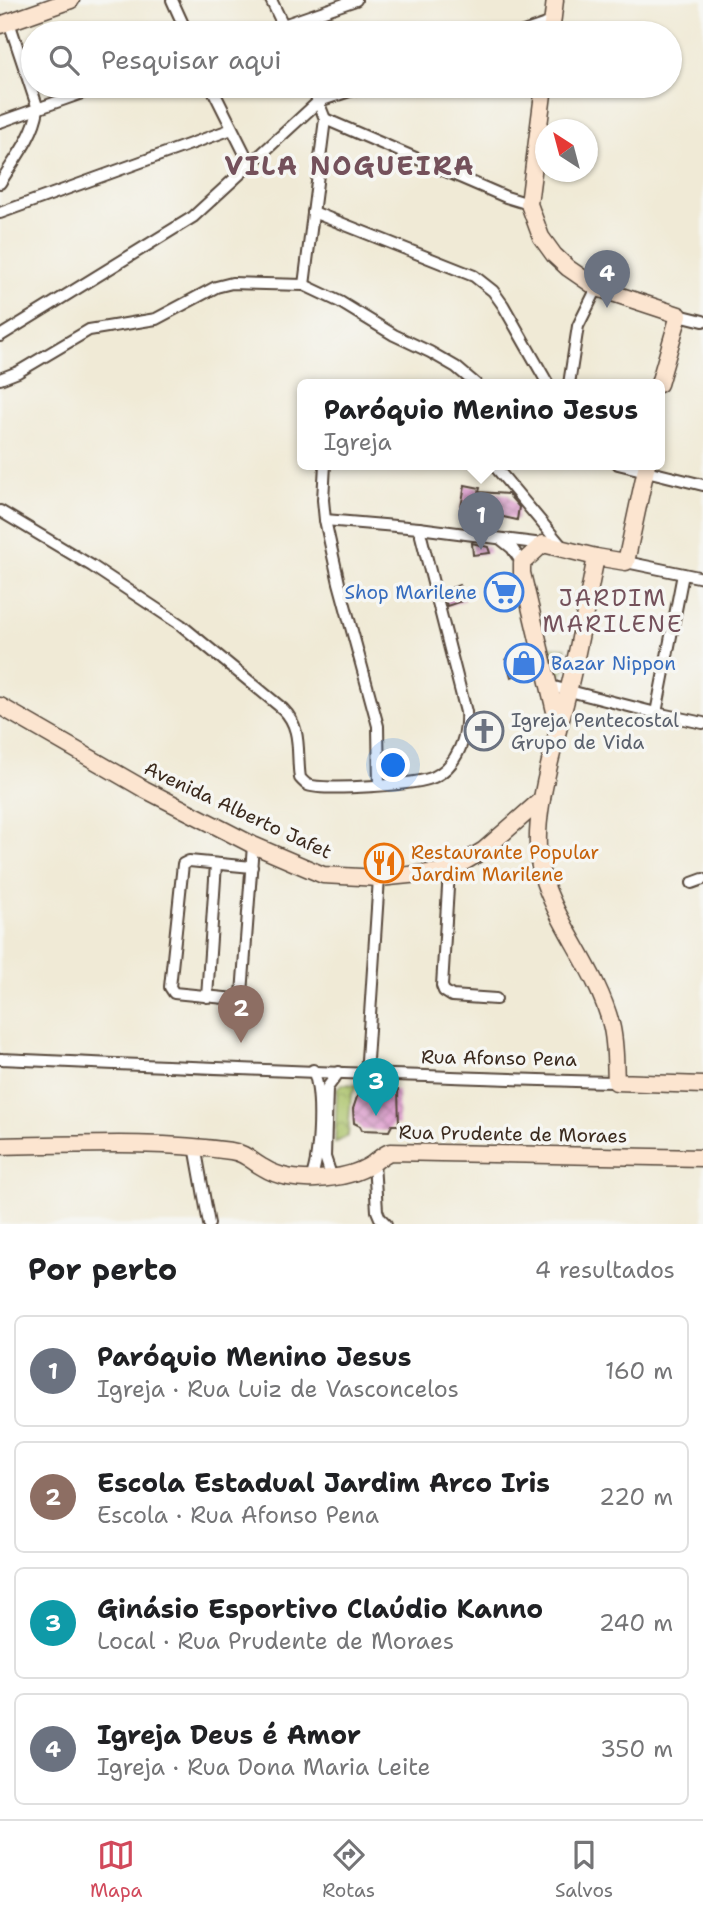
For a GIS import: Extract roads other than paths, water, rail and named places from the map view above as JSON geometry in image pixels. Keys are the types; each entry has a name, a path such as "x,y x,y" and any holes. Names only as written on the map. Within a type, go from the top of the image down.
{"street":[{"path":"21,65 5,23 71,0"},
{"path":"172,0 182,21"},
{"path":"271,0 281,21"},
{"path":"305,21 356,0"},
{"path":"552,21 555,0"},
{"path":"0,183 36,122 38,109 34,98"},
{"path":"0,122 69,98"},
{"path":"217,98 250,164"},
{"path":"304,285 325,119 317,98"},
{"path":"0,336 193,216 319,102 330,98"},
{"path":"542,98 529,204 541,237 568,268 597,288 703,321"},
{"path":"325,119 506,198 529,204"},
{"path":"0,213 232,129"},
{"path":"313,212 474,276 493,291 503,305 545,379"},
{"path":"0,379 18,372 89,330 156,319 224,284 304,285 441,358 469,379"},
{"path":"570,379 578,326 597,288"},
{"path":"660,379 678,315"},
{"path":"325,470 325,520 339,583 378,726 379,785"},
{"path":"498,470 564,549"},
{"path":"626,562 647,470"},
{"path":"654,470 703,485"},
{"path":"0,511 92,566 181,625 283,709 296,727 300,778 309,786 324,788 402,784 432,778 452,762 466,733 466,712 419,528"},
{"path":"325,520 419,528 543,544 703,579"},
{"path":"500,538 512,548 522,563 522,573 559,727"},
{"path":"522,563 543,544"},
{"path":"596,557 542,799 539,848 542,875 564,925 587,966 611,1023 616,1082"},
{"path":"656,713 683,574"},
{"path":"550,686 703,723"},
{"name":"Avenida Alberto Jafet","path":"0,706 118,776 253,845 323,876 379,878 449,871 484,850 542,799"},
{"path":"252,867 189,861 183,864 170,987 174,993 235,999 242,994 252,867 253,845"},
{"path":"207,997 216,864"},
{"path":"449,871 442,986 444,991 452,996 496,999"},
{"path":"366,1076 379,878"},
{"name":"Rua Afonso Pena","path":"0,1059 313,1070 366,1076 703,1085"},
{"path":"311,1179 317,1161 318,1081 313,1070"},
{"path":"332,1178 325,1157 327,1087 339,1072"},
{"name":"Rua Prudente de Moraes","path":"0,1146 195,1146 236,1152 279,1174 311,1179 348,1175 374,1163 384,1154 403,1152 703,1158"},
{"path":"195,1146 209,1224"},
{"path":"374,1163 377,1211 386,1224"}],"place":[{"name":"Igreja Deus é Amor","path":"607,308"},
{"name":"Paróquio Menino Jesus","path":"481,550"},
{"name":"Shop Marilene","path":"504,592"},
{"name":"Bazar Nippon","path":"524,663"},
{"name":"Igreja Pentecostal Grupo de Vida","path":"484,731"},
{"name":"Restaurante Popular Jardim Marilene","path":"384,863"},
{"name":"Escola Estadual Jardim Arco Iris","path":"241,1043"},
{"name":"Ginásio Esportivo Claúdio Kanno","path":"376,1116"}],"district":[{"name":"VILA NOGUEIRA","path":"350,165"},
{"name":"JARDIM MARILENE","path":"613,611"}]}
